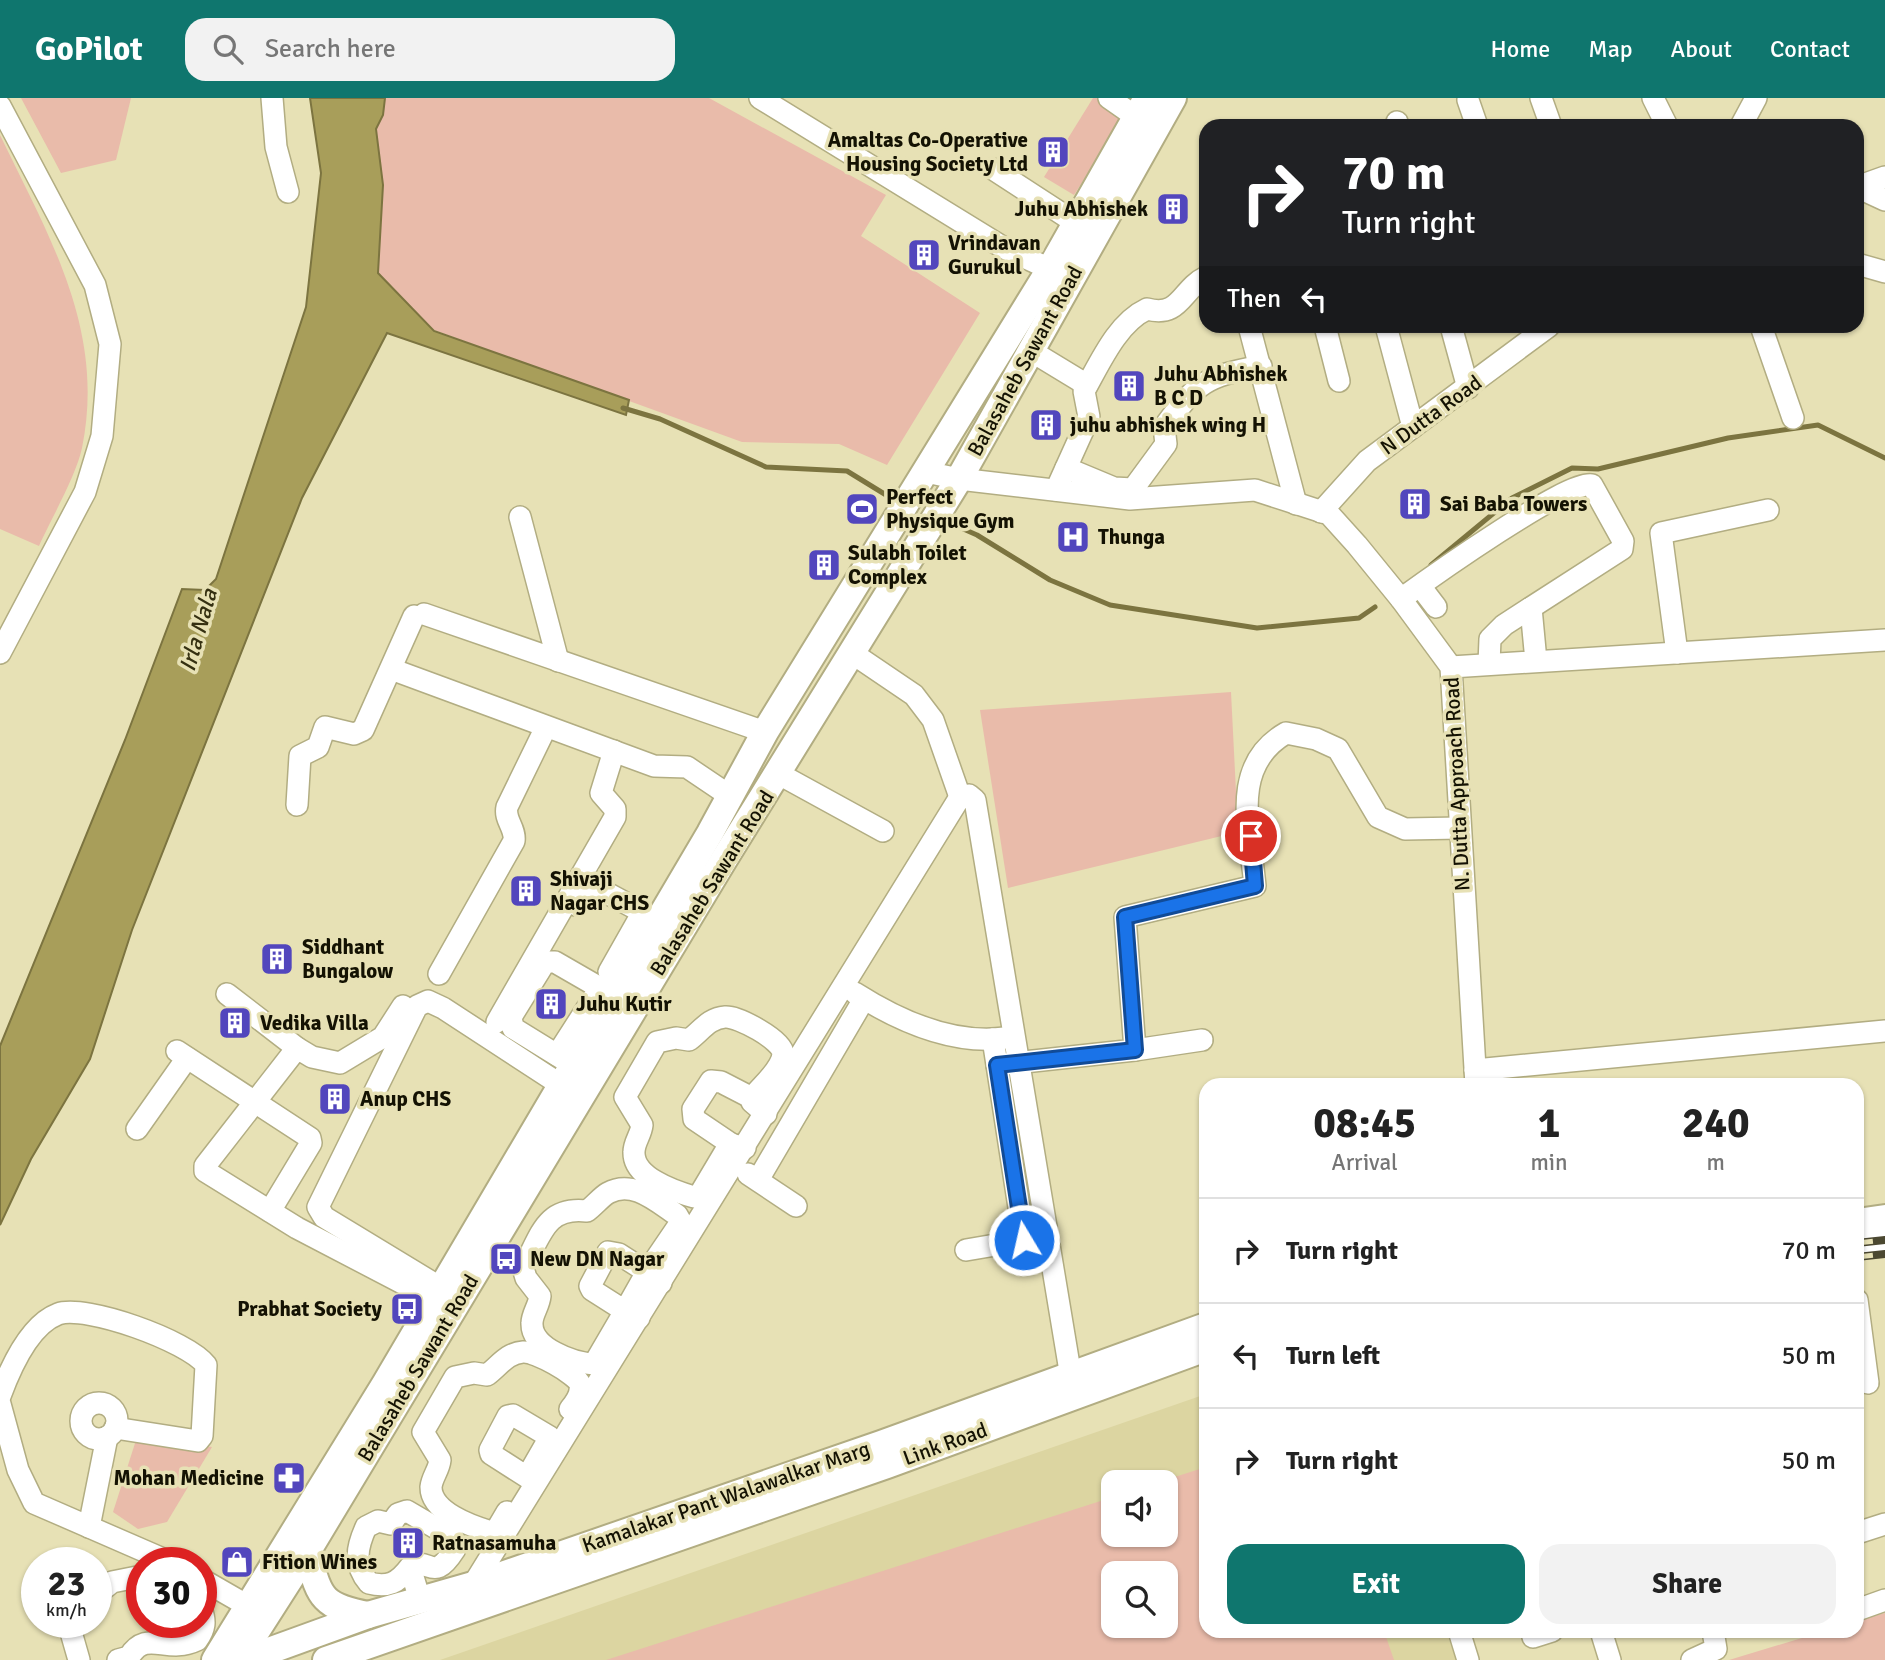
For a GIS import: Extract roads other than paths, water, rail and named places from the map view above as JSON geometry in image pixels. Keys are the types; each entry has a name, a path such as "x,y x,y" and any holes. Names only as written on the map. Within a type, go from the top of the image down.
{"main road":[{"name":"Balasaheb Sawant Road","path":"237,1660 307,1552 608,985 730,796 765,732 1145,114 1174,98"},
{"name":"Balasaheb Sawant Road","path":"215,1660 449,1285 779,774 959,479 1031,352 1145,114"},
{"path":"1864,1221 1885,1218"},
{"path":"1864,1241 1885,1238"},
{"name":"Kamalakar Pant Walawalkar Marg","path":"244,1660 368,1615 420,1600 474,1597 1073,1387 1199,1329"},
{"path":"1073,1387 1199,1350"},
{"path":"307,1552 317,1586 329,1604 341,1610 368,1615"},
{"path":"326,1660 474,1597"}],"street":[{"path":"272,98 276,147 288,192"},
{"path":"760,98 1004,248 1050,269"},
{"path":"1109,98 1145,114"},
{"path":"1541,98 1546,119"},
{"path":"1653,98 1664,119"},
{"path":"1745,119 1756,98"},
{"path":"1468,100 1475,119"},
{"path":"0,106 95,285 110,344 102,436 85,492 0,653"},
{"path":"993,169 1076,223"},
{"path":"1864,184 1885,177"},
{"path":"1864,190 1885,200"},
{"path":"1864,266 1885,272"},
{"path":"1056,490 1089,417 1084,391 1133,316 1147,309 1160,313 1172,309 1199,284"},
{"path":"1251,333 1296,504"},
{"path":"1327,333 1339,381"},
{"path":"1387,333 1413,427"},
{"path":"1453,333 1468,388"},
{"name":"N Dutta Road","path":"1321,512 1367,461 1540,333"},
{"path":"1763,333 1793,418"},
{"path":"1031,352 1087,385"},
{"path":"1066,468 1132,494 1166,444 1164,427 1192,390 1232,372 1261,366"},
{"name":"N. Dutta Approach Road","path":"926,472 959,479 1056,490 1132,494 1255,490 1329,514 1401,599 1451,667 1475,1078"},
{"path":"1401,599 1550,500 1581,485 1592,485 1623,541 1622,549 1504,625 1490,639 1489,664"},
{"path":"1677,653 1661,533 1768,510"},
{"path":"520,517 558,661"},
{"path":"1420,586 1436,607"},
{"path":"1531,608 1536,662"},
{"path":"297,805 300,757 304,752 318,747 325,727 358,735 419,615 765,732"},
{"path":"1451,667 1885,640"},
{"path":"852,653 914,695 933,720 960,797"},
{"path":"391,668 654,766 687,767 730,796"},
{"path":"439,974 514,841 515,835 505,814 546,727"},
{"path":"1135,1050 1125,917 1255,886 1247,786 1254,763 1270,743 1286,733 1316,739 1338,749 1378,817 1405,829 1460,828"},
{"path":"497,1022 615,817 615,809 601,793 614,751"},
{"path":"779,774 883,831"},
{"path":"759,1106 817,1030 960,797 969,795 975,800 1017,1036 1073,1387"},
{"path":"553,944 587,886 600,887 651,916"},
{"path":"564,1068 513,1028 510,1022 545,962 555,962 608,985"},
{"path":"844,987 891,1015 946,1035 993,1039 1017,1036"},
{"path":"227,994 312,1057 340,1063 383,1037 403,1006"},
{"path":"758,1180 864,999"},
{"path":"449,1285 324,1217 318,1207 417,1006 428,1001 564,1068"},
{"path":"555,1441 578,1399 581,1387 577,1379 536,1353 522,1352 506,1357 487,1375 474,1373 455,1377 422,1432 440,1460 431,1486 434,1501 441,1509 485,1530 497,1529 532,1479 654,1278 737,1152 781,1064 783,1052 779,1044 738,1018 724,1017 708,1022 689,1040 676,1038 657,1042 625,1097 642,1125 634,1151 636,1166 643,1174 694,1197 700,1194 737,1152"},
{"path":"817,1030 839,1043"},
{"path":"1475,1078 1885,1031"},
{"path":"993,1039 1024,1240"},
{"path":"997,1065 1202,1040"},
{"path":"298,1048 254,1101 205,1166 205,1171 270,1211 449,1285"},
{"path":"137,1129 182,1054 306,1133 311,1143 270,1211"},
{"path":"759,1106 721,1082 710,1081 693,1109 694,1119 737,1152 758,1180 796,1206"},
{"path":"632,1315 594,1364 585,1364 541,1345 534,1337 532,1322 541,1297 526,1278 523,1268 555,1214 564,1210 587,1211 606,1193 622,1188 636,1189 677,1215 681,1222 654,1278"},
{"path":"966,1250 1049,1236"},
{"path":"632,1315 592,1290 591,1280 608,1252 619,1254 654,1278"},
{"path":"0,1396 9,1371 42,1323 72,1310 144,1329 198,1354 206,1365 202,1436 198,1441 111,1432 89,1527"},
{"path":"1864,1345 1870,1383"},
{"path":"0,1404 18,1470 34,1503 135,1547"},
{"path":"532,1479 491,1454 491,1444 508,1416 519,1417 555,1441"},
{"path":"474,1597 532,1479"},
{"path":"407,1511 453,1538 455,1549 439,1568 433,1570 419,1564 410,1567 401,1579 391,1584 381,1586 369,1583 360,1569 357,1553 366,1527 378,1521 391,1524 398,1514 407,1511"},
{"path":"1864,1531 1885,1524"},
{"path":"410,1567 420,1600"},
{"path":"217,1588 248,1606"},
{"path":"1864,1608 1885,1600"},
{"path":"73,1638 79,1660"},
{"path":"118,1660 129,1657 135,1647 147,1641 186,1653 199,1638"},
{"path":"1461,1638 1468,1660"},
{"path":"1603,1638 1610,1660"},
{"path":"1692,1660 1716,1649 1714,1638"}],"water":[{"name":"Irla Nala","path":"310,98 385,98 383,115 376,129 383,185 378,273 434,331 629,400 626,415 387,333 302,498 132,930 90,1059 31,1159 0,1225 0,1046 125,740 182,589 205,590 216,579 306,307 321,173"}],"waterway":[{"path":"623,408 660,419 766,467 847,471 891,498"},
{"path":"1431,565 1512,498 1572,468 1598,469 1728,438 1818,425 1885,458"},
{"path":"943,520 977,535 1050,580 1110,605 1257,628 1359,618 1375,607"}],"railway":[{"path":"1864,1242 1885,1240"},
{"path":"1864,1256 1885,1254"}],"place":[{"name":"Amaltas Co-Operative Housing Society Ltd","path":"1053,152"},
{"name":"Juhu Abhishek","path":"1173,209"},
{"name":"Vrindavan Gurukul","path":"924,255"},
{"name":"Juhu Abhishek B C D","path":"1129,386"},
{"name":"juhu abhishek wing H","path":"1046,425"},
{"name":"Sai Baba Towers","path":"1415,504"},
{"name":"Perfect Physique Gym","path":"862,509"},
{"name":"Thunga","path":"1073,537"},
{"name":"Sulabh Toilet Complex","path":"824,565"},
{"name":"Shivaji Nagar CHS","path":"526,891"},
{"name":"Siddhant Bungalow","path":"277,959"},
{"name":"Juhu Kutir","path":"551,1004"},
{"name":"Vedika Villa","path":"235,1023"},
{"name":"Anup CHS","path":"335,1099"},
{"name":"New DN Nagar","path":"506,1259"},
{"name":"Prabhat Society","path":"407,1309"},
{"name":"Mohan Medicine","path":"289,1478"},
{"name":"Ratnasamuha","path":"408,1543"},
{"name":"Fition Wines","path":"237,1562"}]}
